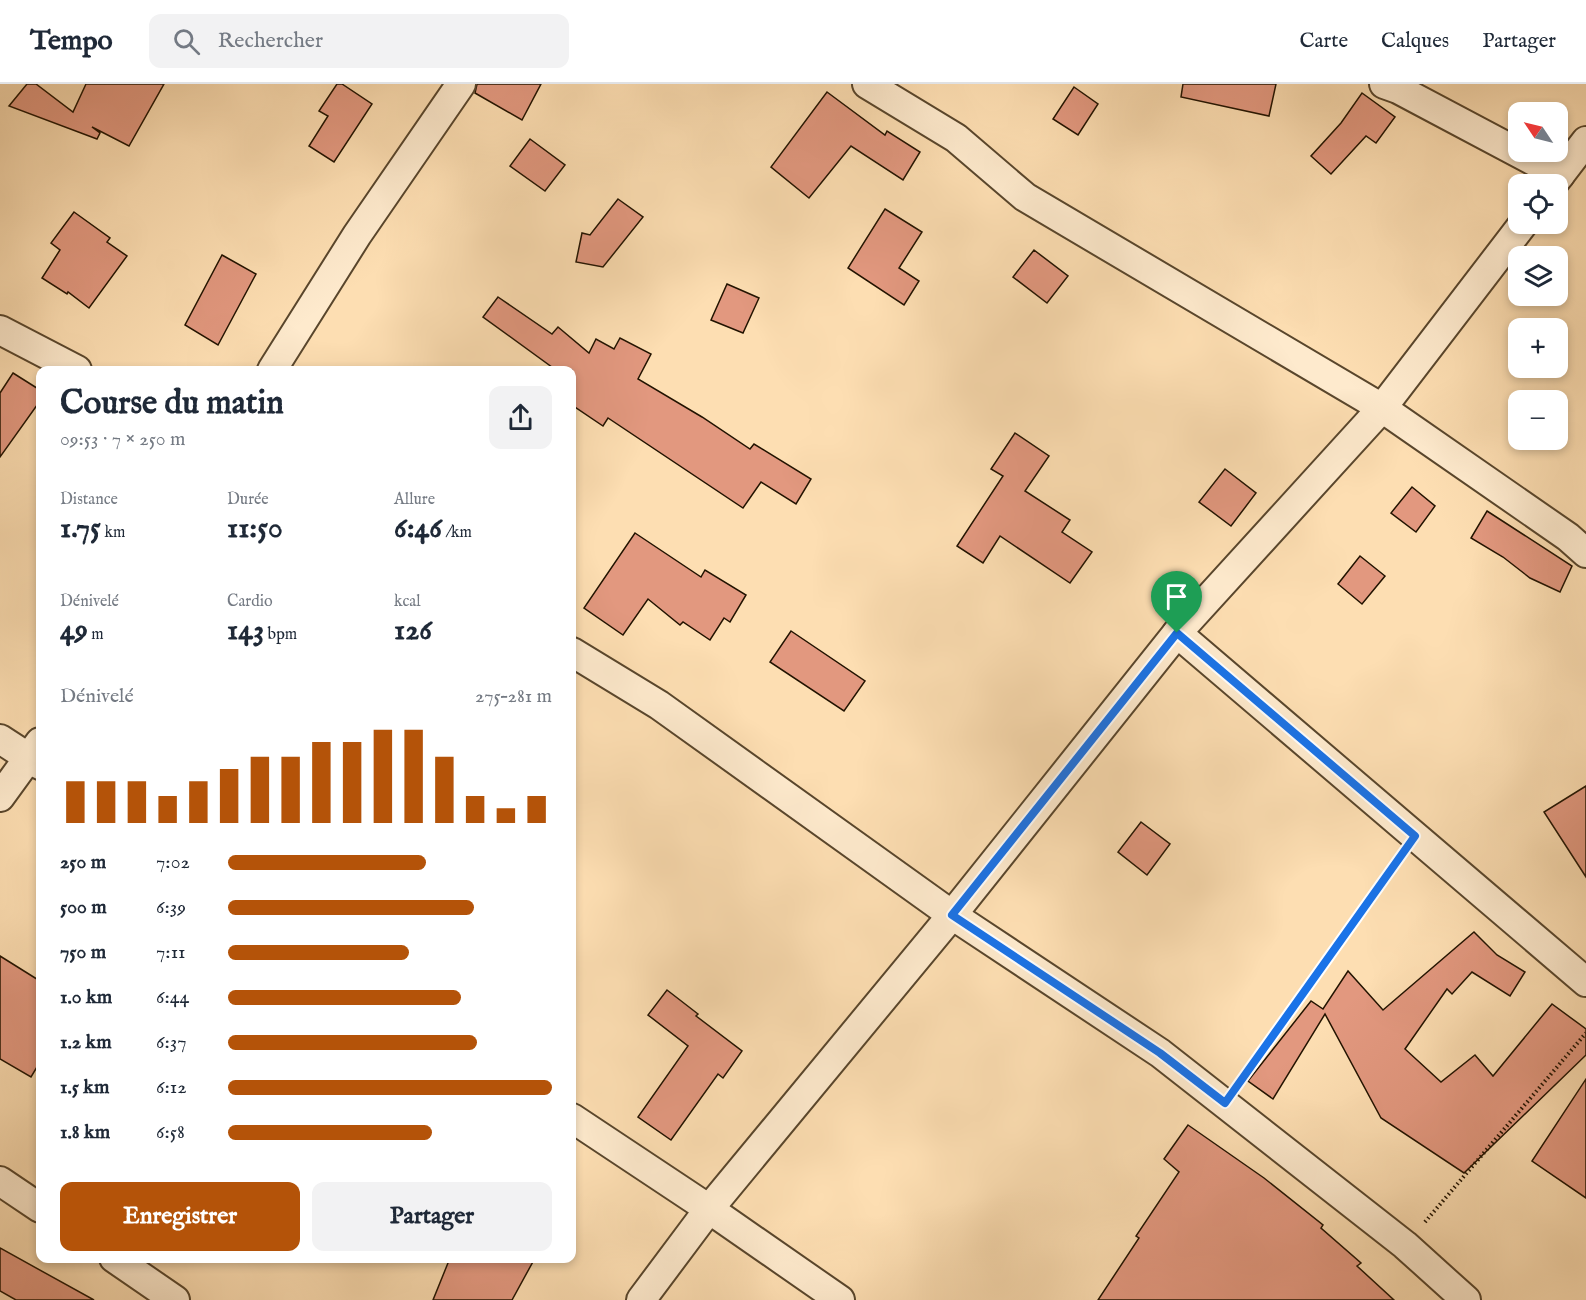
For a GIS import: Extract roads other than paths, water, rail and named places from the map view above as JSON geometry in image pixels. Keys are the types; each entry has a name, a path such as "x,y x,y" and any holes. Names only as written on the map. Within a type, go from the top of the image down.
{"street":[{"path":"275,366 357,235 461,84"},
{"path":"867,84 956,138 1025,197 1382,408 1580,538"},
{"path":"1384,84 1398,89 1546,174"},
{"path":"1561,174 1586,141"},
{"path":"641,1300 709,1209 952,915 1177,633 1382,408 1515,234"},
{"path":"0,330 69,366"},
{"path":"1177,633 1586,982"},
{"path":"576,654 659,705 952,915 1160,1053 1405,1245 1466,1300"},
{"path":"0,739 36,755"},
{"path":"0,797 36,756"},
{"path":"576,1121 840,1300"},
{"path":"0,1181 36,1205"},
{"path":"121,1263 175,1300"}]}
